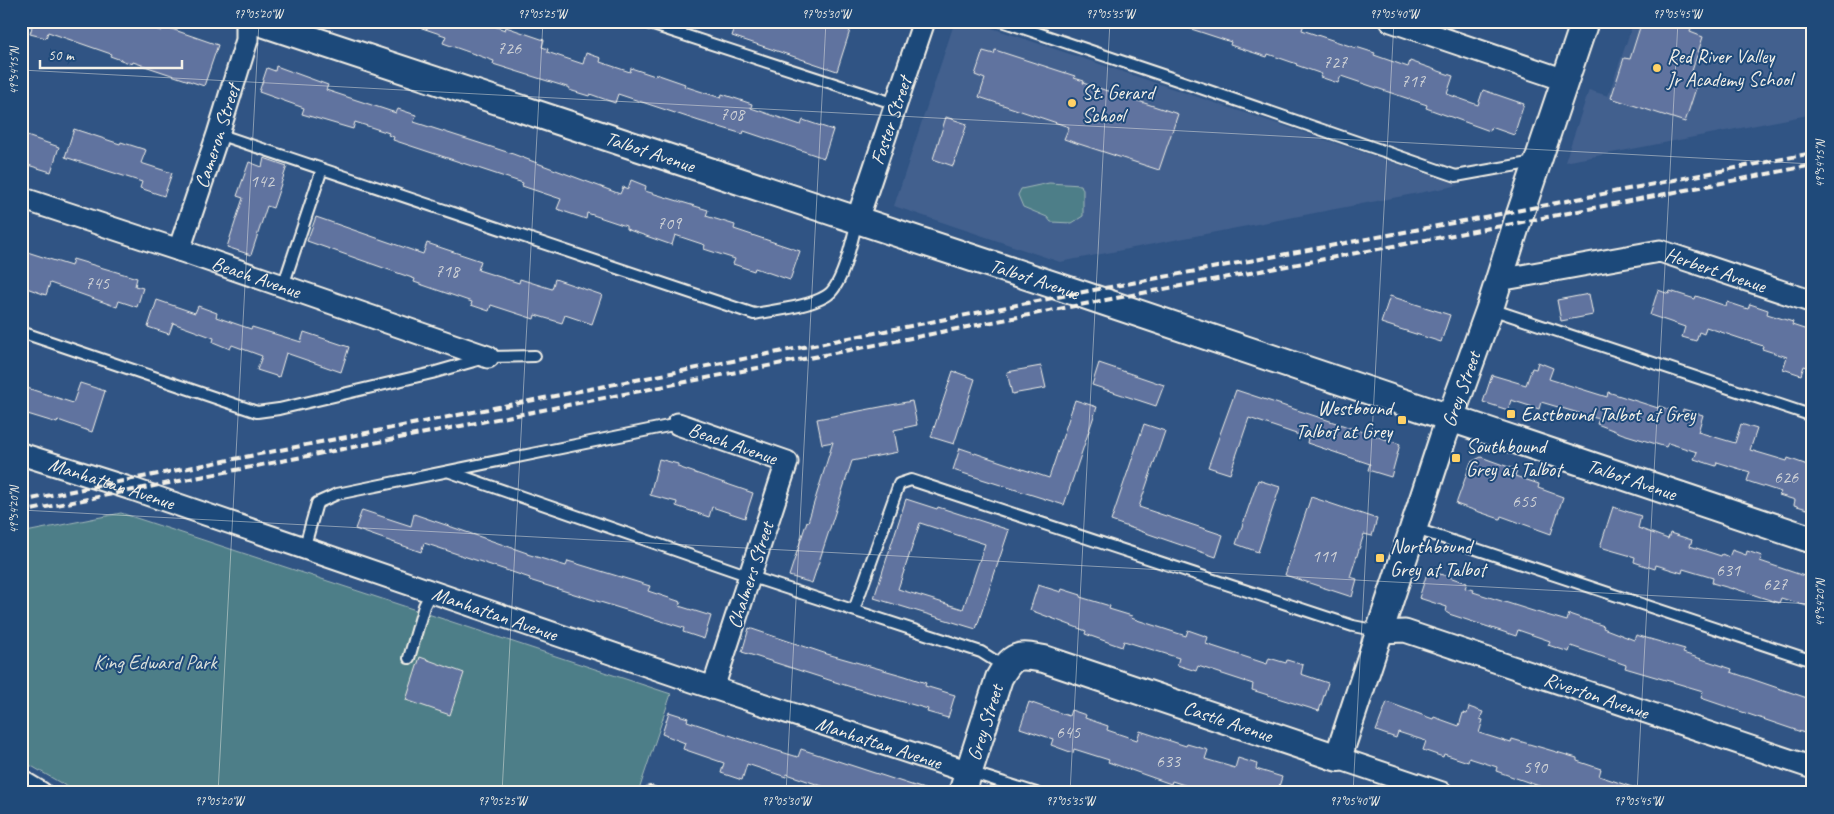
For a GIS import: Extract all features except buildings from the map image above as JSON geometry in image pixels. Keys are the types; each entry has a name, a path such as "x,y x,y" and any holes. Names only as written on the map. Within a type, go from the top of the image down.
{"street":[{"name":"Cameron Street","path":"179,250 247,40 247,21"},
{"name":"Talbot Avenue","path":"256,21 1813,540"},
{"name":"Foster Street","path":"857,220 924,21"},
{"path":"1391,21 1565,80"},
{"name":"Grey Street","path":"1338,758 1413,528 1490,308 1585,21"},
{"name":"Beach Avenue","path":"21,198 179,250 488,357"},
{"name":"Herbert Avenue","path":"1499,280 1660,251 1813,302"},
{"name":"Beach Avenue","path":"678,424 787,462"},
{"name":"Manhattan Avenue","path":"21,454 134,490 713,688 966,782"},
{"name":"Chalmers Street","path":"713,688 787,462"},
{"name":"Riverton Avenue","path":"1379,632 1405,631 1813,768"},
{"name":"Castle Avenue","path":"1010,662 1026,656 1044,659 1442,793"},
{"name":"Grey Street","path":"966,782 999,678 1010,662"},
{"path":"21,781 41,793"}],"lane":[{"path":"641,21 896,104"},
{"path":"1002,21 1456,176 1538,162"},
{"path":"218,134 754,314 808,303 827,296 835,288 840,278 857,220"},
{"path":"282,286 322,169"},
{"path":"1490,308 1813,416"},
{"path":"21,332 257,412 278,409 432,373 488,357 535,356"},
{"path":"304,549 317,503 337,494 678,424"},
{"path":"450,472 750,576 1010,662"},
{"path":"854,610 899,484 911,480 1353,626 1379,632"},
{"path":"1413,528 1813,661"},
{"path":"409,658 424,606 431,592"},
{"path":"966,782 1036,793"}],"shaded area":[{"name":"St. Gerard School","path":"955,21 971,21 1460,185 1060,262 894,206"},
{"path":"1634,21 1813,21 1813,114 1565,162 1589,90 1608,96"}],"green space":[{"path":"1049,183 1081,185 1083,190 1083,216 1072,223 1051,222 1047,217 1023,207 1018,195 1021,189"},
{"name":"King Edward Park","path":"121,513 671,694 638,793 78,793 21,760 21,533"}],"railway":[{"path":"21,501 1078,293 1813,153"},
{"path":"21,512 1100,301 1517,223 1813,165"}],"place":[{"name":"Red River Valley Jr Academy School","path":"1657,68"},
{"name":"St. Gerard School","path":"1072,103"},
{"name":"Eastbound Talbot at Grey","path":"1511,414"},
{"name":"Westbound Talbot at Grey","path":"1402,420"},
{"name":"Southbound Grey at Talbot","path":"1456,458"},
{"name":"Northbound Grey at Talbot","path":"1380,558"}]}
